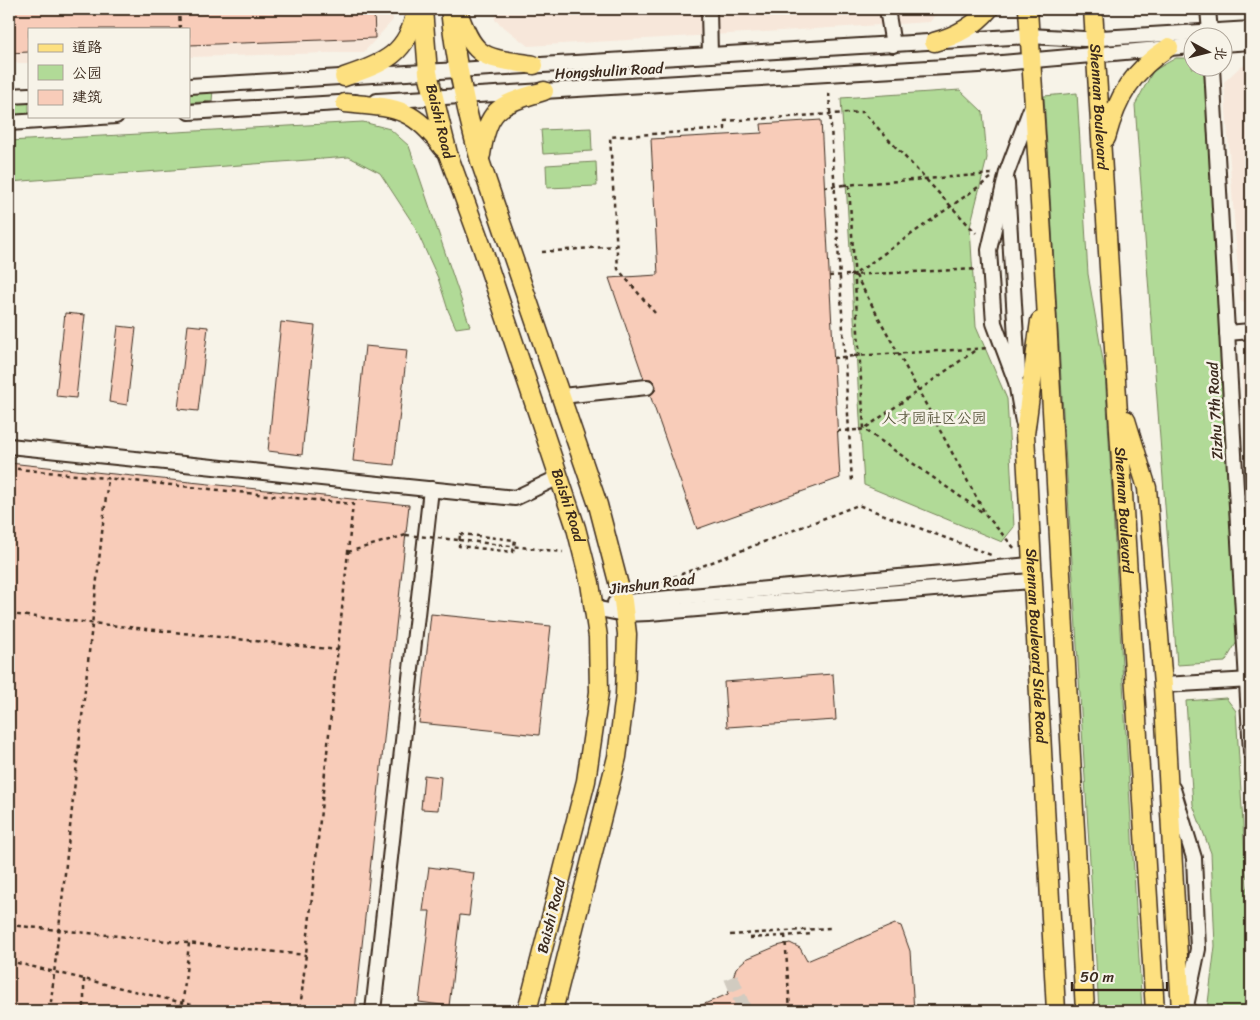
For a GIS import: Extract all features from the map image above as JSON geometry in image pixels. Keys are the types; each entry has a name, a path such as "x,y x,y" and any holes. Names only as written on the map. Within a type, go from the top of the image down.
{"main road":[{"path":"344,77 369,69 397,52 406,42 412,29 416,9"},
{"name":"Baishi Road","path":"423,9 428,73 448,154 482,247 584,554 594,608 599,663 599,692 592,751 527,1011"},
{"name":"Baishi Road","path":"450,9 463,97 480,161 562,396 606,532 623,607 627,666 618,750 553,1011"},
{"path":"457,9 467,36 479,51 495,59 534,66"},
{"path":"934,42 961,33 975,23 989,9"},
{"path":"1028,9 1085,1011"},
{"name":"Shennan Boulevard","path":"1093,9 1155,1011"},
{"path":"1103,148 1117,105 1134,76 1148,62 1169,47"},
{"path":"480,161 484,132 492,116 509,103 544,91"},
{"path":"345,103 394,108 408,114 429,129 448,154"},
{"name":"Shennan Boulevard Side Road","path":"1045,283 1026,410 1025,434 1056,1011"},
{"path":"1118,394 1147,488 1168,772 1181,1011"}],"street":[{"path":"708,9 710,55"},
{"path":"887,9 893,45"},
{"path":"1208,9 1210,28"},
{"path":"1232,30 1251,29"},
{"path":"1096,46 1182,35"},
{"name":"Hongshulin Road","path":"190,86 1029,36 1096,46"},
{"path":"1232,43 1251,42"},
{"name":"Hongshulin Road","path":"190,112 434,99 1030,60 1096,46"},
{"path":"1096,46 1182,46"},
{"name":"Zizhu 7th Road","path":"1213,78 1249,680 1251,752"},
{"path":"9,96 28,95"},
{"path":"1020,400 1010,361 994,323 989,250 1007,172 1033,102"},
{"path":"9,122 80,118"},
{"path":"1007,172 1020,400 1025,434"},
{"path":"1227,333 1251,331"},
{"path":"562,396 647,388"},
{"path":"9,446 515,498 559,477"},
{"path":"374,1011 431,489"},
{"name":"Jinshun Road","path":"623,607 706,594 850,581 1031,573"},
{"name":"Jinshun Road","path":"594,608 705,608 851,596 1031,573"},
{"path":"850,581 851,596"},
{"path":"705,608 706,594"},
{"path":"1162,685 1249,680"},
{"path":"1168,772 1194,858 1198,949 1185,1011"}],"path":[{"path":"179,9 180,28"},
{"path":"829,93 852,482"},
{"path":"655,314 618,269 610,137 725,129 725,121 863,112 976,233"},
{"path":"824,187 991,176 855,274"},
{"path":"849,185 864,429"},
{"path":"542,252 616,246"},
{"path":"829,276 978,269"},
{"path":"855,274 986,515 1014,549"},
{"path":"833,358 990,348"},
{"path":"837,431 864,429 977,349"},
{"path":"864,429 986,515"},
{"path":"9,468 353,504 300,1011"},
{"path":"50,1011 108,478"},
{"path":"650,586 858,505 993,556"},
{"path":"460,534 515,540 514,545 514,552 459,546 459,540 460,534"},
{"path":"348,552 406,535 563,552"},
{"path":"514,545 556,550"},
{"path":"9,614 338,650"},
{"path":"9,925 306,955"},
{"path":"730,936 830,928"},
{"path":"750,938 813,934"},
{"path":"785,936 790,1011"},
{"path":"182,1011 189,943"},
{"path":"9,961 217,1011"},
{"path":"84,979 84,1011"}],"shaded area":[{"path":"9,9 392,9 393,20 364,52 190,57 190,28 28,28 28,63 9,63"},
{"path":"495,9 939,9 930,22 528,46 495,20"},
{"path":"1220,9 1251,9 1251,14 1232,16"},
{"path":"1251,65 1251,308 1240,300 1224,82 1228,78 1232,78 1232,74 1241,66"},
{"path":"1251,355 1251,550 1241,367"}],"green space":[{"path":"571,9 636,9 636,11 571,14"},
{"path":"1176,58 1182,58 1182,78 1206,78 1238,640 1225,662 1177,665 1135,105 1153,71"},
{"path":"213,90 212,101 190,103 190,91"},
{"name":"人才园社区公园","path":"960,90 983,112 987,158 970,227 976,327 1007,399 1014,527 1002,542 864,485 841,98"},
{"path":"1077,93 1088,274 1105,372 1142,1011 1099,1011 1044,96"},
{"path":"28,101 28,114 9,115 9,103"},
{"path":"363,122 390,129 409,146 470,326 456,328 438,278 414,225 380,173 349,157 9,182 9,141"},
{"path":"591,128 592,151 543,154 541,130"},
{"path":"596,162 597,186 547,188 546,165"},
{"path":"1226,698 1236,711 1251,953 1251,1011 1207,1011 1215,946 1211,853 1193,805 1186,701"}],"building":[{"path":"9,9 374,9 375,38 190,45 190,28 28,28 28,52 9,53"},
{"path":"821,120 840,478 697,529 650,395 655,391 656,386 651,379 644,379 609,278 658,275 651,139 762,133 761,124"},
{"path":"65,313 85,315 76,398 56,396"},
{"path":"281,322 315,326 302,455 268,451"},
{"path":"188,325 208,327 198,411 178,409"},
{"path":"118,326 136,328 127,405 109,402"},
{"path":"365,346 407,350 394,465 353,461"},
{"path":"9,463 409,505 355,1011 9,1011"},
{"path":"431,614 551,626 539,735 419,723"},
{"path":"833,674 836,720 727,727 724,682"},
{"path":"424,775 441,777 438,810 421,809"},
{"path":"429,867 474,873 469,916 460,915 449,1006 419,1002 430,911 423,911"},
{"path":"895,924 901,926 910,951 914,1011 688,1011 728,994 736,968 746,959 777,946 790,943 800,948 807,961"}],"tunnel":[{"path":"731,977 745,1011"}]}
